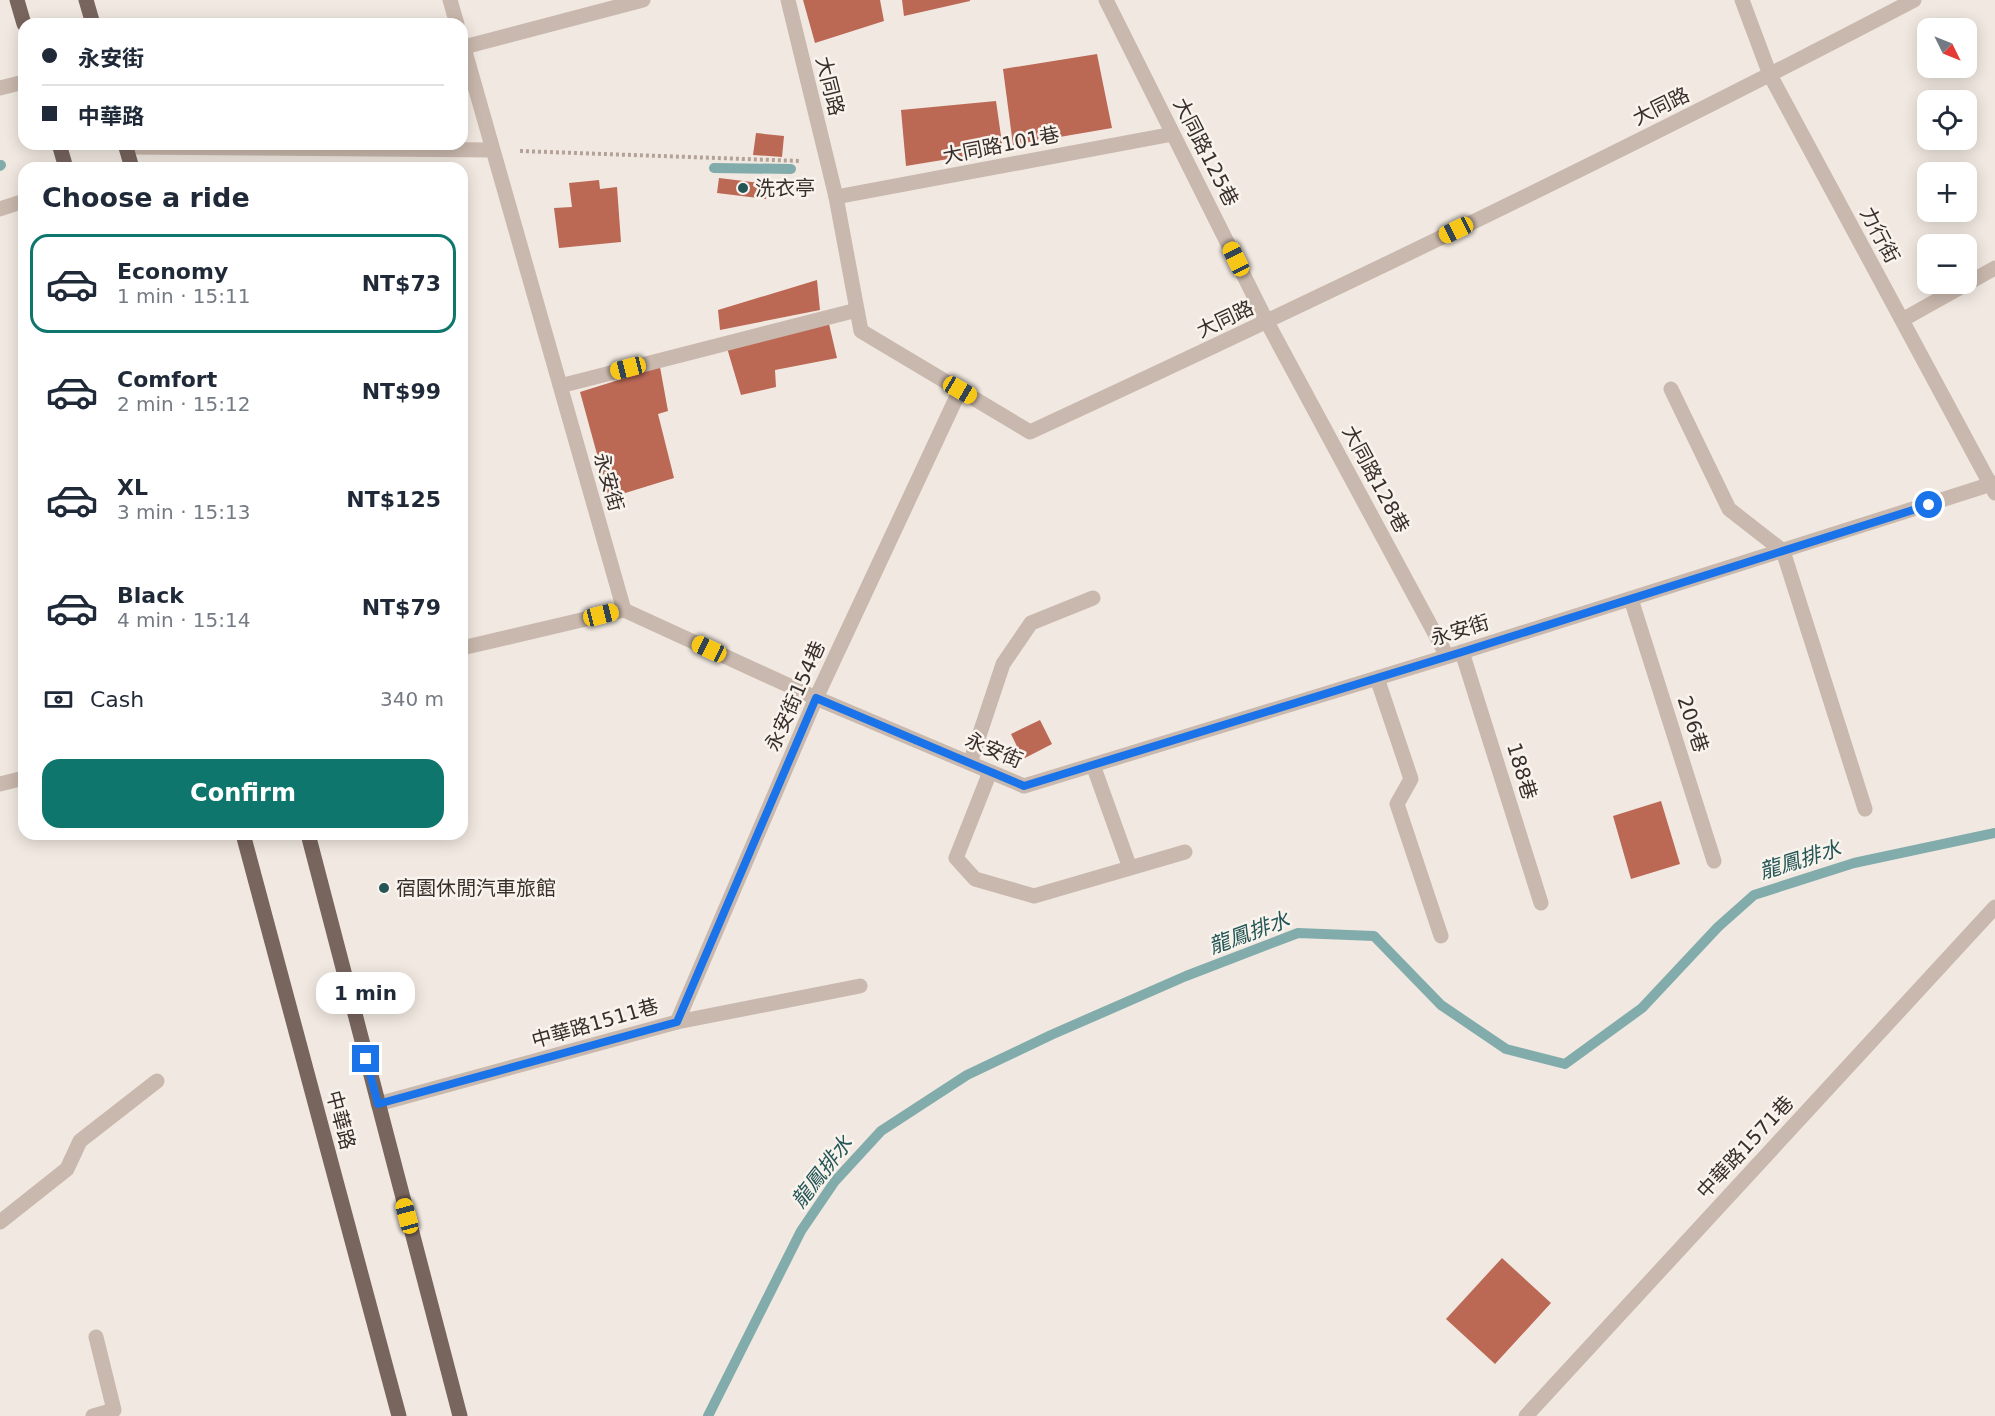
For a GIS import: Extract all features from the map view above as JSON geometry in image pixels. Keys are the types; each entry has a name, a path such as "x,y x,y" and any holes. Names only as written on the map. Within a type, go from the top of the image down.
{"main road":[{"path":"17,0 22,18"},
{"path":"87,0 92,18"},
{"name":"中華路","path":"245,840 399,1416"},
{"name":"中華路","path":"310,840 460,1416"}],"street":[{"path":"450,0 455,18"},
{"path":"468,43 643,0"},
{"name":"大同路","path":"788,0 836,197 861,331 1030,432 1267,322 1770,75 1914,0"},
{"name":"大同路125巷","path":"1106,0 1267,322"},
{"name":"力行街","path":"1742,0 1770,75 1994,488"},
{"name":"永安街","path":"468,62 624,610 816,698 1024,786 1994,488"},
{"path":"0,88 18,84"},
{"name":"大同路101巷","path":"836,197 1173,134"},
{"path":"468,150 493,150"},
{"path":"0,209 18,203"},
{"path":"1902,320 1995,268"},
{"path":"560,386 857,310"},
{"name":"大同路128巷","path":"1267,322 1455,654"},
{"name":"永安街154巷","path":"677,1022 816,698 960,390"},
{"path":"1671,390 1729,508 1783,551 1865,809"},
{"path":"970,763 1003,664 1031,623 1093,598"},
{"name":"206巷","path":"1631,599 1714,861"},
{"path":"468,647 624,610"},
{"name":"188巷","path":"1455,654 1541,903"},
{"path":"1377,678 1411,779 1397,804 1441,936"},
{"path":"1093,765 1130,868"},
{"path":"990,772 956,858 975,879 1034,896 1185,852"},
{"path":"0,784 18,780"},
{"name":"中華路1571巷","path":"1526,1416 1995,907"},
{"name":"中華路1511巷","path":"378,1104 677,1022 860,986"},
{"path":"0,1222 67,1169 80,1142 156,1081"},
{"path":"93,1416 114,1410 96,1337"}],"path":[{"path":"493,150 827,162"}],"building":[{"path":"803,0 880,0 884,21 815,43"},
{"path":"902,0 970,0 970,1 904,16"},
{"path":"1097,54 1112,128 1013,145 1003,69"},
{"path":"996,101 1003,150 906,166 901,110"},
{"path":"756,133 784,136 782,157 753,155"},
{"name":"洗衣亭","path":"719,178 768,184 766,199 717,193"},
{"path":"599,180 600,189 617,187 621,242 559,248 554,208 572,207 569,183"},
{"path":"817,280 820,310 720,330 718,310"},
{"path":"829,324 837,358 775,370 776,387 741,395 727,348"},
{"path":"660,367 668,411 658,414 674,478 609,498 580,392"},
{"path":"1040,720 1052,744 1023,759 1011,734"},
{"path":"1661,801 1680,864 1631,879 1613,816"},
{"path":"1502,1258 1551,1303 1495,1364 1446,1319"}],"waterway":[{"path":"714,168 791,169"},
{"name":"龍鳳排水","path":"708,1416 801,1231 835,1181 881,1131 967,1075 1051,1035 1186,976 1298,933 1374,936 1441,1005 1506,1049 1565,1064 1642,1008 1718,927 1754,895 1854,863 1995,833"}],"place":[{"name":"洗衣亭","path":"743,188"},
{"name":"宿園休閒汽車旅館","path":"384,888"}],"route":[{"path":"366,1059 378,1104 677,1022 816,698 1024,786 1462,652 1929,505"}]}
